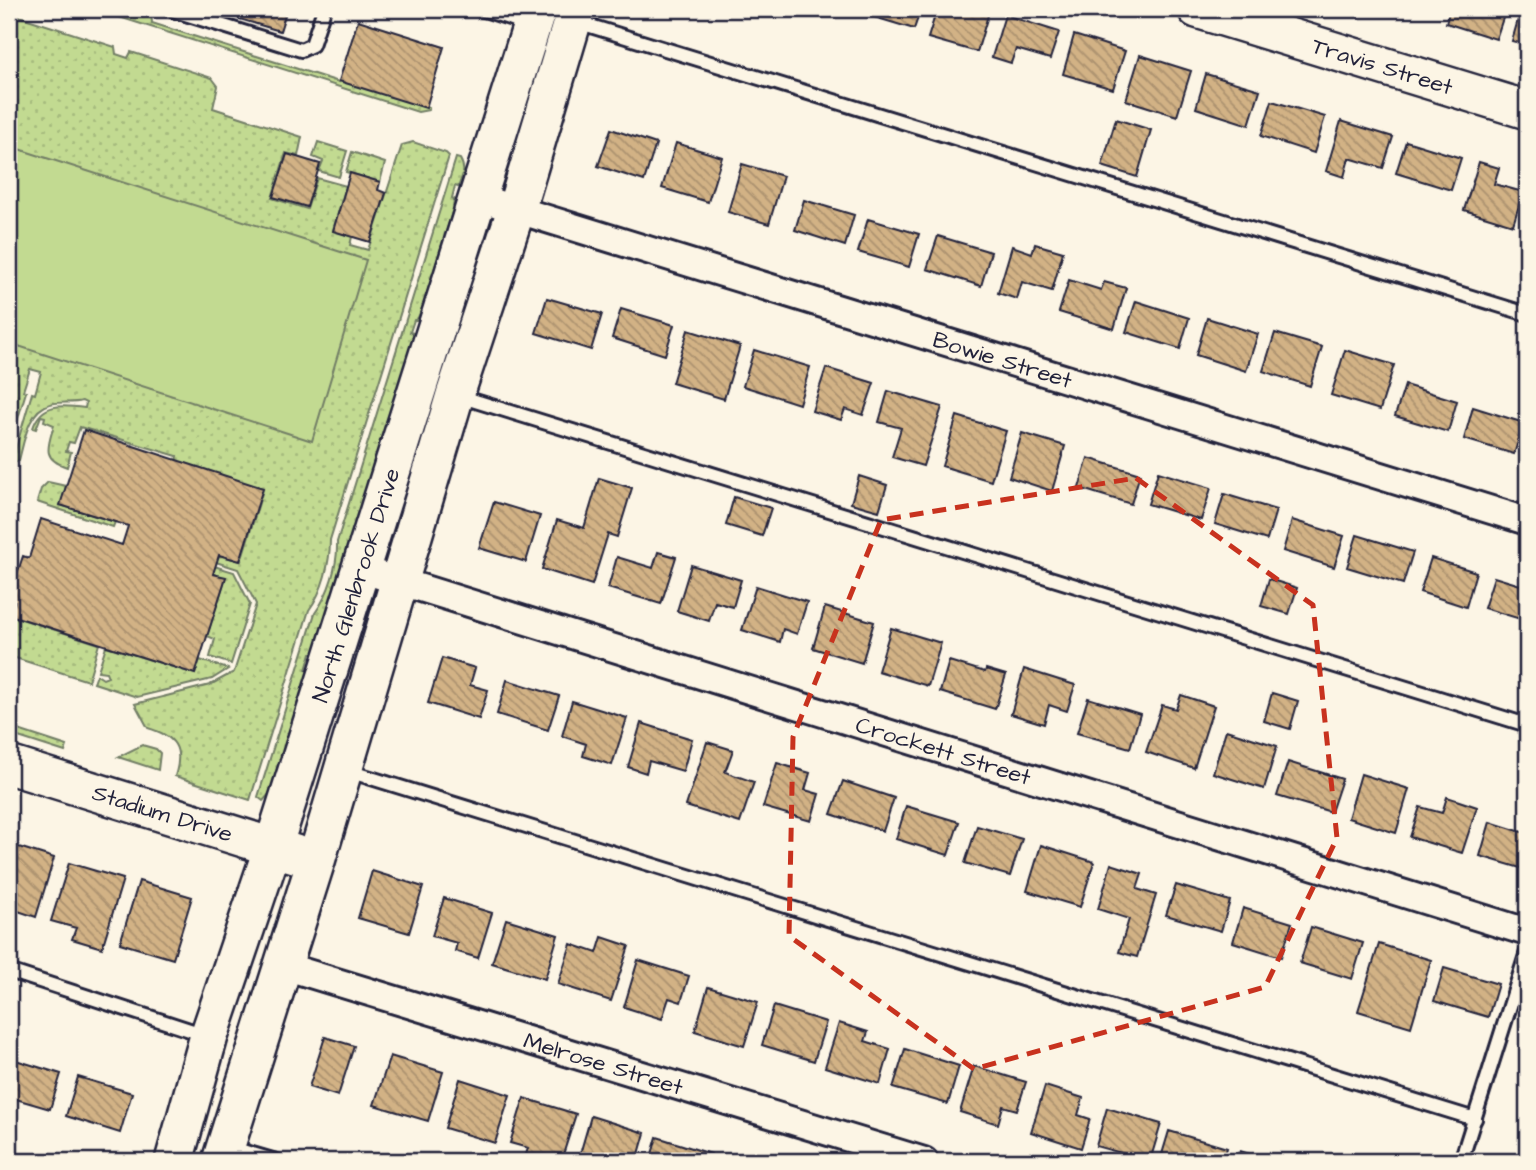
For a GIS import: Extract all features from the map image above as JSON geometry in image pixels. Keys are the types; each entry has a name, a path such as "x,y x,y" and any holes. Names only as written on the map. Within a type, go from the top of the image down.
{"main road":[{"name":"Travis Street","path":"1197,9 1527,110"},
{"name":"North Glenbrook Drive","path":"223,1154 284,966 455,395 516,210 574,15"},
{"name":"North Glenbrook Drive","path":"174,1161 209,1036 273,847 535,17"},
{"name":"Stadium Drive","path":"9,765 316,861"}],"street":[{"name":"Bowie Street","path":"479,198 1527,521"},
{"name":"Crockett Street","path":"360,569 1527,932"},
{"name":"Melrose Street","path":"284,966 924,1161"}],"lane":[{"path":"169,9 301,51 312,45 324,9"},
{"path":"481,9 535,17"},
{"path":"574,15 1527,314"},
{"path":"455,395 1527,725"},
{"path":"344,769 1475,1119"},
{"path":"1461,1161 1527,952"},
{"path":"9,971 209,1036"},
{"path":"223,1154 276,1161"}],"highlighted area":[{"path":"1136,478 1313,605 1337,838 1265,987 974,1069 789,936 793,737 881,520"}],"green space":[{"path":"94,9 141,9 149,14 152,23 339,82 340,79 429,107 429,110 418,112"},
{"path":"9,13 115,47 116,54 128,58 131,52 212,78 218,86 213,108 302,137 298,156 286,153 272,198 307,209 317,178 346,186 333,230 352,237 350,245 368,250 402,145 413,142 449,156 330,540 325,576 309,610 250,800 175,776 178,751 175,744 165,735 148,728 135,704 210,685 234,672 256,604 238,569 216,562 218,555 241,561 263,490 176,462 177,456 80,427 74,443 69,442 66,451 71,452 67,467 59,464 48,451 54,425 44,421 45,417 41,416 36,429 33,428 41,413 47,409 61,406 85,408 86,403 82,401 43,407 28,428 19,460 11,465 32,393 35,394 41,372 30,369 9,448"},
{"path":"318,142 347,151 339,177 319,171 323,161 313,157"},
{"path":"9,146 366,260 312,441 9,343"},
{"path":"352,152 385,163 380,182 346,172"},
{"path":"456,158 460,159 463,170 458,187 455,186 453,209 423,306 410,332 413,333 412,342 318,646 315,653 311,653 306,670 309,671 271,792 263,801 258,797 315,613 332,579 337,542"},
{"path":"48,482 66,486 61,505 115,522 113,527 37,502 41,489"},
{"path":"214,566 234,572 250,604 231,664 210,657 215,639 207,636 225,580 212,574"},
{"path":"9,615 99,644 88,681 9,656"},
{"path":"106,646 195,674 200,660 228,669 212,679 137,697 94,683 97,675 103,679 108,677 106,672 98,671"},
{"path":"9,727 67,746 65,752 9,734"},
{"path":"142,745 160,753 158,770 118,757"}],"building":[{"path":"206,9 287,9 280,31"},
{"path":"862,9 921,9 914,29 861,13"},
{"path":"937,9 977,9 989,12 977,52 928,38"},
{"path":"1450,9 1506,9 1496,39 1446,23"},
{"path":"1521,9 1527,9 1527,45 1512,41"},
{"path":"1005,15 1059,32 1050,59 1016,49 1011,63 992,57"},
{"path":"358,20 444,47 426,108 339,81"},
{"path":"1074,35 1125,51 1113,89 1063,74"},
{"path":"1140,55 1191,71 1177,116 1126,100"},
{"path":"1206,74 1260,90 1249,125 1196,108"},
{"path":"1272,101 1325,117 1314,153 1261,136"},
{"path":"1116,119 1151,130 1137,177 1102,166"},
{"path":"1341,121 1393,137 1383,168 1349,158 1344,177 1326,171"},
{"path":"611,129 656,144 644,181 598,166"},
{"path":"1406,141 1461,158 1451,190 1396,173"},
{"path":"676,143 722,157 708,202 662,188"},
{"path":"287,154 320,164 307,207 273,197"},
{"path":"1479,162 1499,168 1494,184 1523,192 1513,225 1464,210"},
{"path":"742,164 783,176 769,224 728,212"},
{"path":"350,173 380,182 378,190 386,193 370,242 333,231"},
{"path":"804,200 854,215 845,246 795,230"},
{"path":"868,219 919,234 909,267 858,252"},
{"path":"938,236 991,252 981,286 927,269"},
{"path":"1035,244 1063,252 1052,291 1022,282 1017,299 998,293 1012,246 1032,253"},
{"path":"1069,280 1101,290 1104,282 1126,288 1114,329 1059,312"},
{"path":"547,298 602,314 591,350 536,333"},
{"path":"1136,301 1189,318 1180,349 1126,332"},
{"path":"621,309 674,325 665,355 612,338"},
{"path":"1207,318 1258,334 1246,371 1196,355"},
{"path":"688,330 740,346 724,399 672,383"},
{"path":"1275,333 1322,347 1310,386 1263,371"},
{"path":"754,350 810,367 799,404 743,386"},
{"path":"1345,350 1394,365 1380,410 1331,395"},
{"path":"826,368 874,383 863,415 845,409 841,420 812,411"},
{"path":"1405,385 1457,401 1448,432 1395,416"},
{"path":"888,391 942,407 923,466 892,457 901,428 879,422"},
{"path":"1473,407 1524,423 1514,454 1464,439"},
{"path":"957,416 1006,431 991,481 942,466"},
{"path":"84,430 263,488 240,561 219,555 213,574 226,577 195,674 10,615 15,602 9,598 23,556 29,558 41,519 122,545 128,526 60,505"},
{"path":"1022,433 1065,446 1052,491 1009,477"},
{"path":"1088,458 1140,474 1131,504 1079,488"},
{"path":"1158,472 1211,488 1201,520 1148,504"},
{"path":"859,476 887,485 879,511 851,503"},
{"path":"599,478 632,488 617,537 608,534 592,585 542,569 557,520 584,528"},
{"path":"1224,494 1276,510 1267,540 1215,524"},
{"path":"734,497 771,508 762,536 726,525"},
{"path":"494,502 540,516 526,562 479,548"},
{"path":"1292,520 1344,536 1334,567 1283,551"},
{"path":"1357,535 1413,552 1403,584 1347,567"},
{"path":"658,552 676,557 661,604 608,588 617,557 653,568"},
{"path":"1431,558 1476,572 1466,607 1420,592"},
{"path":"691,565 741,580 733,607 715,602 709,621 677,611"},
{"path":"1494,577 1527,587 1527,621 1484,608"},
{"path":"1269,579 1297,588 1289,614 1261,606"},
{"path":"756,586 807,602 797,634 783,629 780,642 742,630"},
{"path":"825,607 874,622 862,663 813,648"},
{"path":"891,628 941,643 928,686 878,671"},
{"path":"442,658 475,668 470,685 488,690 479,719 428,703"},
{"path":"949,661 1006,675 995,709 940,692"},
{"path":"1024,669 1075,685 1067,711 1049,705 1044,724 1011,714"},
{"path":"507,680 559,696 548,730 497,714"},
{"path":"1272,693 1298,701 1290,729 1264,721"},
{"path":"1181,695 1214,706 1194,768 1146,752 1162,705 1176,709"},
{"path":"1088,698 1140,714 1130,748 1077,733"},
{"path":"572,701 627,718 612,765 583,756 586,744 562,736"},
{"path":"641,723 692,739 683,771 649,761 646,773 628,767"},
{"path":"1226,730 1277,746 1264,789 1213,773"},
{"path":"707,742 733,750 725,772 754,782 740,823 686,806"},
{"path":"1288,762 1342,779 1331,812 1277,796"},
{"path":"777,763 810,773 805,790 819,794 811,821 763,807"},
{"path":"1361,774 1409,789 1396,833 1348,818"},
{"path":"843,781 894,798 883,831 831,814"},
{"path":"1447,797 1477,807 1462,853 1410,837 1420,807 1442,813"},
{"path":"906,806 959,822 948,855 896,839"},
{"path":"1490,822 1525,833 1527,827 1527,870 1480,856"},
{"path":"977,826 1022,839 1010,876 965,863"},
{"path":"9,844 54,858 36,917 9,908"},
{"path":"1041,845 1094,862 1080,907 1027,891"},
{"path":"69,863 123,879 102,948 72,939 76,928 51,921"},
{"path":"1111,864 1142,874 1137,889 1156,895 1137,957 1119,952 1129,919 1098,909"},
{"path":"372,871 423,887 409,933 358,918"},
{"path":"139,881 192,897 173,959 120,943"},
{"path":"1176,885 1230,901 1221,931 1166,915"},
{"path":"444,898 492,913 478,958 455,951 457,943 432,936"},
{"path":"1243,908 1292,923 1281,957 1233,942"},
{"path":"506,919 558,935 545,979 492,963"},
{"path":"1311,927 1363,943 1352,979 1300,963"},
{"path":"602,937 629,946 611,1001 558,984 571,944 597,953"},
{"path":"1379,944 1431,960 1411,1027 1358,1011"},
{"path":"638,960 689,976 681,1002 669,998 662,1019 624,1007"},
{"path":"1444,968 1498,984 1488,1017 1434,1001"},
{"path":"708,987 758,1002 744,1046 695,1031"},
{"path":"774,1006 826,1022 814,1061 762,1045"},
{"path":"839,1023 868,1032 865,1041 890,1049 880,1084 825,1067"},
{"path":"325,1037 354,1046 338,1096 309,1087"},
{"path":"905,1049 959,1066 948,1104 893,1088"},
{"path":"390,1056 443,1072 428,1121 374,1105"},
{"path":"9,1058 61,1074 50,1109 9,1097"},
{"path":"974,1066 1026,1082 1017,1110 1003,1106 998,1124 960,1112"},
{"path":"78,1077 132,1093 120,1133 66,1116"},
{"path":"460,1079 510,1095 495,1143 445,1128"},
{"path":"1045,1086 1083,1098 1078,1115 1090,1119 1081,1148 1031,1132"},
{"path":"524,1098 576,1114 561,1161 524,1161 528,1148 510,1143"},
{"path":"1107,1108 1161,1124 1150,1161 1096,1146"},
{"path":"591,1116 645,1133 637,1161 578,1161"},
{"path":"1169,1131 1227,1148 1223,1161 1160,1161"},
{"path":"657,1137 711,1154 709,1161 650,1161"},
{"path":"1240,1151 1272,1161 1237,1161"}]}
